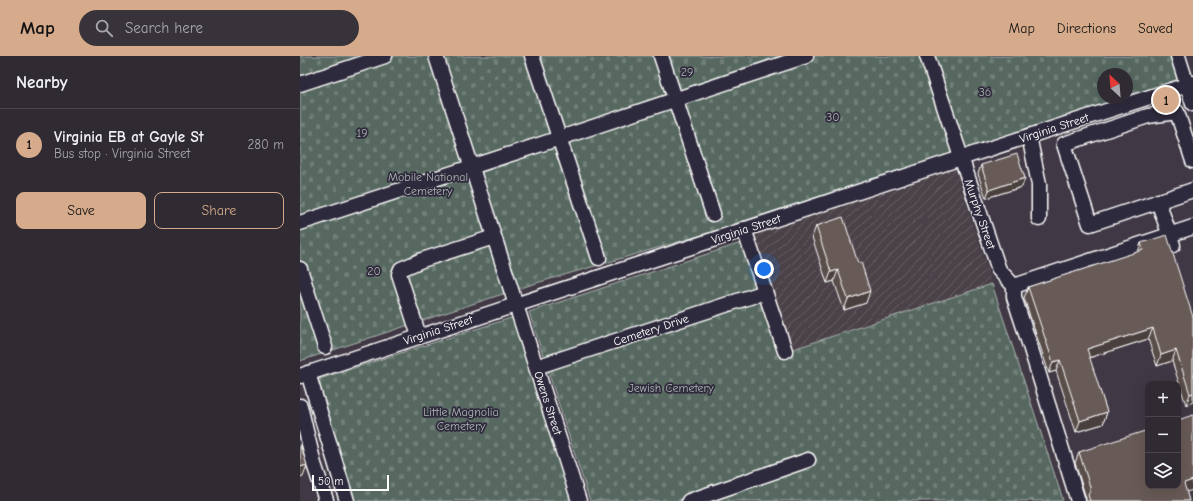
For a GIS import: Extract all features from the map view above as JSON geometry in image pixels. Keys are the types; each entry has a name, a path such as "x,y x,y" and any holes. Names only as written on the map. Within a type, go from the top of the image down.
{"street":[{"path":"300,84 385,56"},
{"name":"Owens Street","path":"436,56 579,501"},
{"path":"532,56 599,258"},
{"path":"661,56 713,214"},
{"path":"300,223 806,56"},
{"name":"Murphy Street","path":"928,56 999,270 1014,286"},
{"path":"1178,56 1190,84 1193,104"},
{"name":"Virginia Street","path":"304,374 1190,84"},
{"path":"1193,161 1177,112 1148,116 1064,144 1090,224 1193,190"},
{"path":"1029,136 1039,184 1039,219"},
{"path":"1158,201 1171,240"},
{"path":"1078,501 1014,297 1014,286 1171,240 1193,227"},
{"path":"744,229 785,351"},
{"path":"419,336 399,274 401,269 422,260 494,237"},
{"path":"300,270 325,347"},
{"name":"Cemetery Drive","path":"536,367 765,292"},
{"path":"304,374 347,501"},
{"path":"300,409 314,464 326,500 324,501"},
{"path":"314,464 333,456"},
{"path":"688,501 808,460"}],"shaded area":[{"path":"954,166 992,284 792,349 753,233"}],"green space":[{"name":"Mobile National Cemetery","path":"300,56 1170,56 1178,80 1133,94 1133,68 1097,68 1097,104 1104,104 733,226 533,284 300,361"},
{"name":"Jewish Cemetery","path":"741,243 778,354 992,284 1063,500 590,501 529,312"},
{"name":"Little Magnolia Cemetery","path":"514,317 573,501 354,501 316,380"}],"building":[{"path":"1017,154 1025,178 989,190 981,165"},
{"path":"843,217 858,263 861,262 870,291 848,299 838,270 831,272 816,226"},
{"path":"1167,235 1193,317 1193,393 1190,394 1176,350 1161,355 1153,328 1087,349 1107,412 1080,421 1060,360 1053,362 1028,287 1143,250 1141,243"},
{"path":"1193,415 1193,480 1184,483 1189,501 1090,501 1088,495 1090,487 1079,452 1145,431 1145,489 1181,489 1181,419"},
{"path":"300,444 307,465 300,467"}],"place":[{"name":"Virginia EB at Gayle St","path":"1166,100"}],"park label":[{"name":"29","path":"687,72"},
{"name":"36","path":"985,92"},
{"name":"30","path":"833,117"},
{"name":"19","path":"362,133"},
{"name":"20","path":"374,271"}]}
